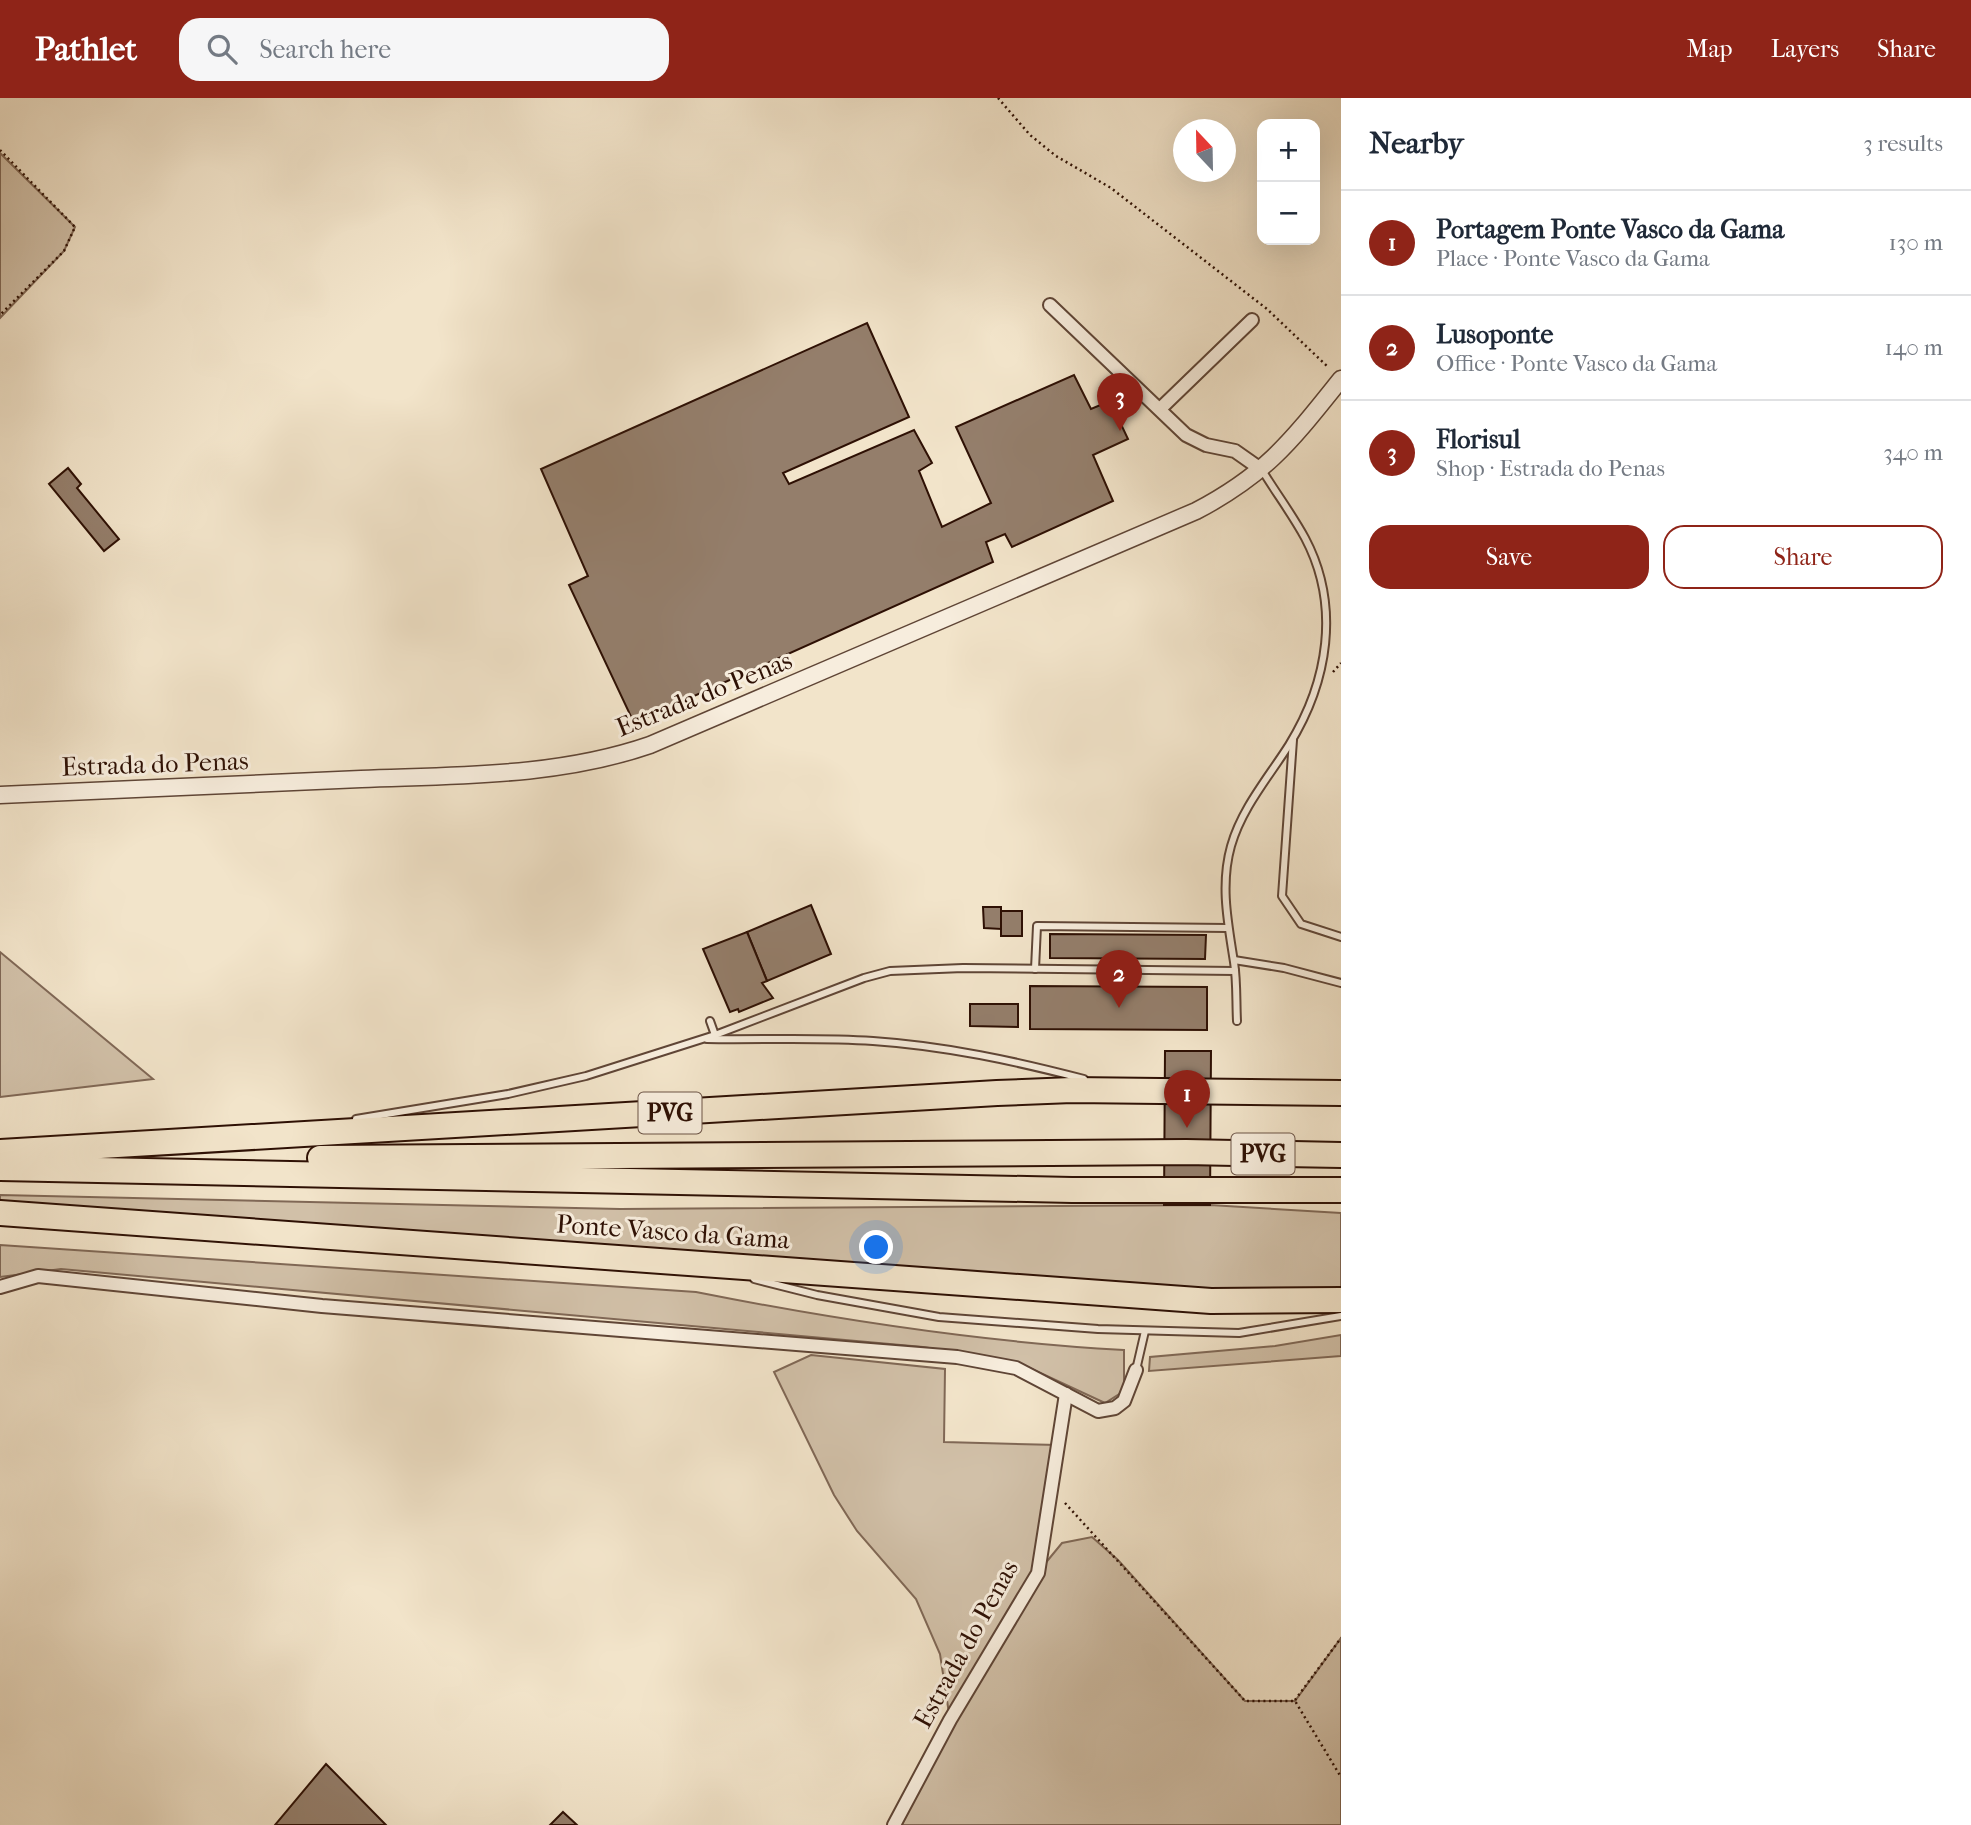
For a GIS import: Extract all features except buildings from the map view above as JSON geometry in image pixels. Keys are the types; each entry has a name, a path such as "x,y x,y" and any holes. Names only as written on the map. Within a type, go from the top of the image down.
{"highway":[{"name":"PVG","path":"0,1152 984,1094 1127,1091 1341,1093"},
{"name":"PVG","path":"0,1162 1172,1152 1341,1155"},
{"name":"Ponte Vasco da Gama","path":"0,1168 1072,1190 1341,1191"},
{"name":"Ponte Vasco da Gama","path":"0,1213 1211,1301 1341,1300"}],"street":[{"path":"1050,305 1161,408 1186,435 1206,445 1235,451 1262,470"},
{"path":"1161,408 1252,320"},
{"name":"Estrada do Penas","path":"0,795 500,773 583,764 615,757 1196,511 1229,494 1262,470 1290,443 1341,379"},
{"path":"0,1287 38,1276 322,1306 957,1357 1016,1368 1091,1409 1107,1411 1124,1401 1136,1370"},
{"name":"Estrada do Penas","path":"894,1825 950,1720 1038,1573 1066,1394"}],"lane":[{"path":"1237,1021 1234,960 1227,928 1226,868 1235,834 1250,803 1293,738 1311,703 1326,647 1326,607 1309,545 1262,470"},
{"path":"1293,738 1282,896 1301,924 1341,937"},
{"path":"1035,969 1037,926 1227,928"},
{"path":"1234,960 1284,968 1341,983"},
{"path":"342,1121 549,1085 715,1035 864,978 890,971 1235,971"},
{"path":"710,1021 715,1035"},
{"path":"701,1039 836,1040 920,1046 1010,1060 1127,1091"},
{"path":"226,1139 330,1123"},
{"path":"699,1264 737,1275"},
{"path":"750,1278 817,1295 939,1317 1145,1331 1252,1332 1341,1316"},
{"path":"1136,1370 1145,1331"}],"path":[{"path":"998,98 1030,135 1056,156 1111,188 1266,309 1341,379"},
{"path":"0,150 49,197 75,227 64,251 0,315"},
{"path":"1051,1489 1245,1701 1295,1701"},
{"path":"1295,1701 1341,1638"},
{"path":"1295,1701 1341,1777"}],"shaded area":[{"path":"0,153 75,227 64,251 0,318"},
{"path":"0,952 153,1079 0,1097"},
{"path":"0,1195 620,1209 1210,1205 1341,1213 1341,1290 1294,1292 1049,1285 0,1202"},
{"path":"0,1245 696,1292 909,1329 1016,1342 1124,1350 1124,1391 1105,1403 1019,1363 923,1347 61,1269 0,1277"},
{"path":"1341,1335 1341,1356 1149,1371 1150,1357 1275,1346"},
{"path":"811,1355 945,1369 944,1442 1057,1445 1039,1571 1062,1543 1092,1537 1118,1560 1245,1701 1295,1701 1341,1638 1341,1825 894,1825 950,1720 940,1654 916,1599 857,1531 834,1495 774,1372"}],"place":[{"name":"Florisul","path":"1120,431"},
{"name":"Lusoponte","path":"1119,1008"},
{"name":"Portagem Ponte Vasco da Gama","path":"1187,1128"}]}
